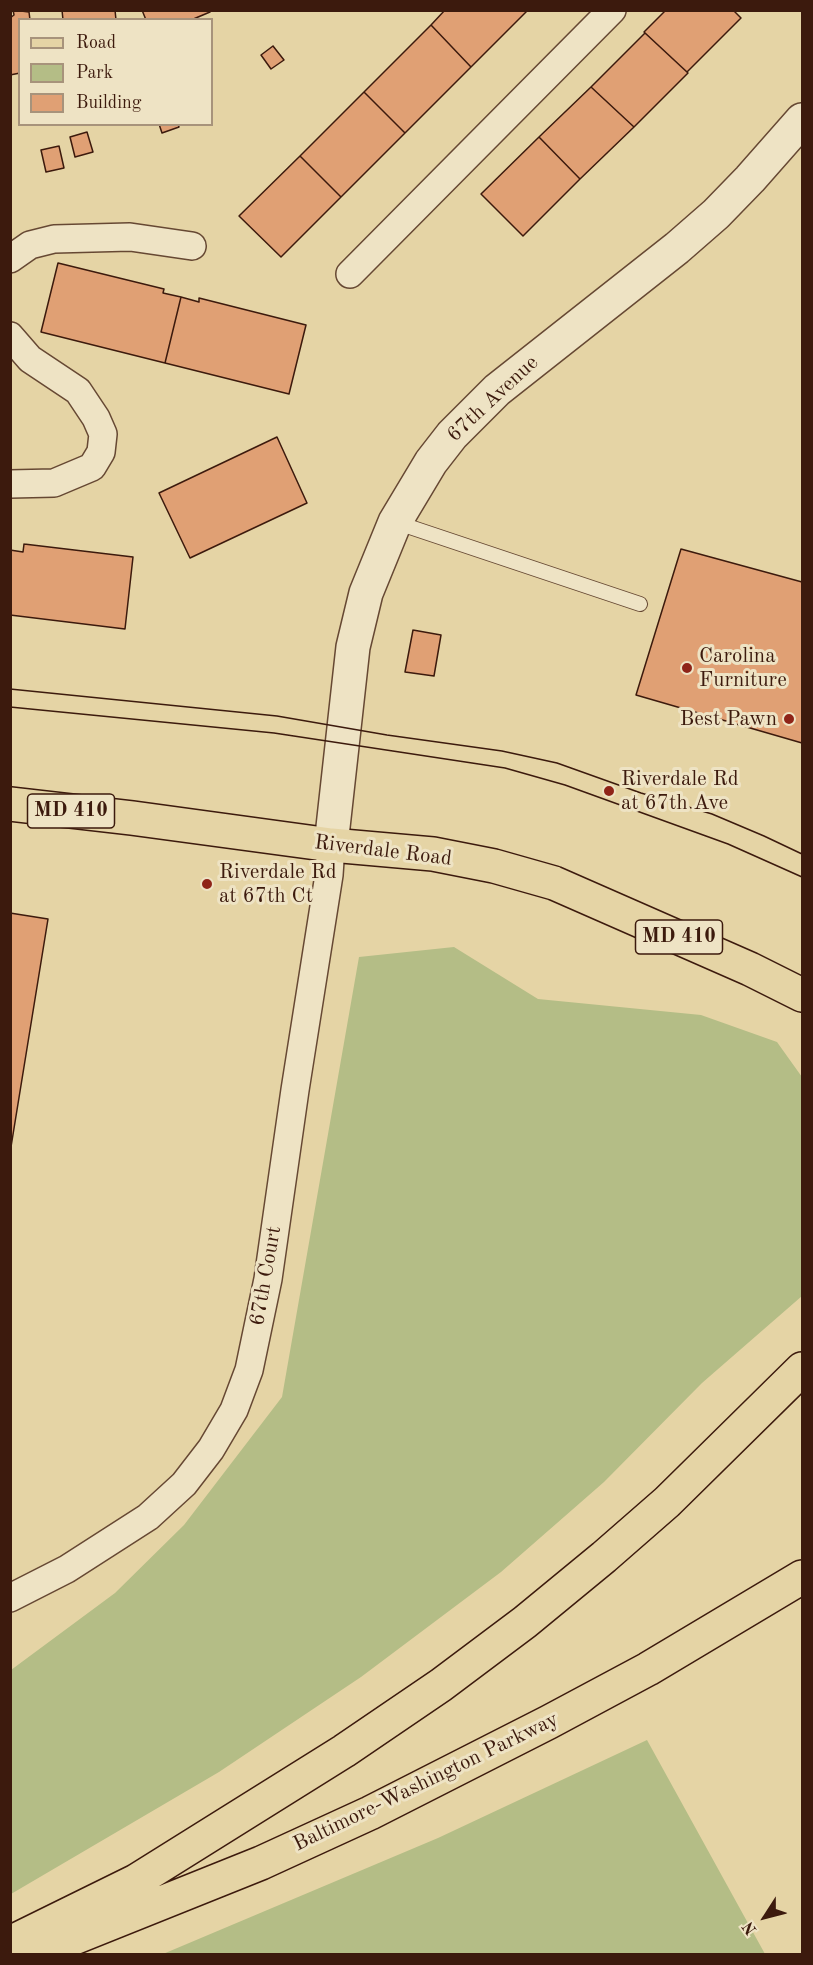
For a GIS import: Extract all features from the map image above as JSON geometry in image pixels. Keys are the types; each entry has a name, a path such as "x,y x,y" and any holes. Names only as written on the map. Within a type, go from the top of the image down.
{"main road":[{"name":"Riverdale Road","path":"10,804 331,845 433,854 494,866 554,883 802,995"},
{"path":"10,1943 136,1881 344,1751 441,1685 525,1622 658,1509 802,1369"},
{"name":"Baltimore-Washington Parkway","path":"34,1954 261,1863 370,1813 648,1669 802,1577"}],"street":[{"path":"350,274 612,10"},
{"name":"67th Avenue","path":"331,845 353,647 366,593 395,522 431,462 470,416 506,383 677,248 716,214 802,120"},
{"path":"10,259 30,245 54,239 130,237 192,246"},
{"path":"10,336 30,359 78,391 96,418 103,434 101,452 92,467 54,483 10,484"},
{"name":"67th Court","path":"10,1598 67,1569 148,1517 184,1484 211,1449 234,1410 249,1370 268,1279 329,875 331,845"}],"lane":[{"path":"395,522 640,604"}],"green space":[{"path":"454,947 538,999 701,1015 777,1042 802,1077 802,1296 702,1383 604,1482 501,1572 361,1677 219,1772 11,1894 11,1670 115,1593 184,1525 282,1397 359,957"},
{"path":"647,1740 765,1954 163,1954 438,1838"}],"building":[{"path":"13,10 29,12 30,18 18,18 18,73 10,75 10,18 14,15"},
{"path":"62,10 115,10 116,18 63,18"},
{"path":"142,10 210,10 196,18 145,18"},
{"path":"445,10 528,10 471,67 431,25"},
{"path":"666,10 733,10 741,18 687,72 644,32"},
{"path":"431,25 471,67 405,133 364,92"},
{"path":"645,33 688,73 634,127 591,87"},
{"path":"273,46 284,60 271,69 261,55"},
{"path":"591,87 634,127 580,179 539,137"},
{"path":"364,92 405,133 341,197 300,156"},
{"path":"160,126 179,126 179,127 162,133"},
{"path":"87,132 93,152 75,157 70,137"},
{"path":"539,137 580,179 523,236 481,194"},
{"path":"59,146 64,168 46,172 41,150"},
{"path":"300,156 341,197 281,257 239,216"},
{"path":"58,263 164,289 163,293 181,297 165,363 41,332"},
{"path":"181,297 199,302 199,298 306,325 289,394 165,363"},
{"path":"277,437 307,503 190,558 159,493"},
{"path":"24,544 133,557 125,629 10,615 10,550 23,552"},
{"path":"681,549 802,582 802,743 636,695"},
{"path":"413,630 441,635 434,676 405,672"},
{"path":"10,913 48,919 10,1153"}],"tram line":[{"path":"10,689 277,716 387,735 502,751 557,763 641,793 712,814 802,854"},
{"path":"10,707 274,733 505,768 565,785 728,844 802,877"}],"place":[{"name":"Carolina Furniture","path":"687,668"},
{"name":"Best Pawn","path":"789,719"},
{"name":"Riverdale Rd at 67th Ave","path":"609,791"},
{"name":"Riverdale Rd at 67th Ct","path":"207,884"}]}
